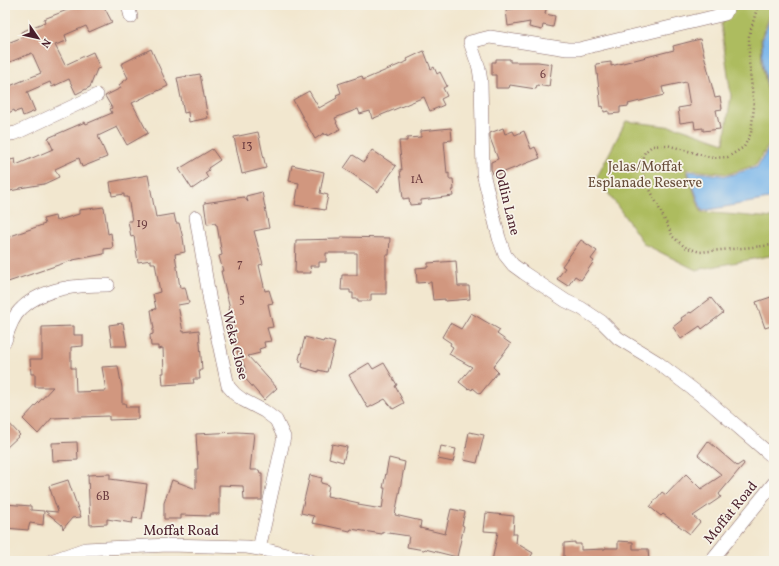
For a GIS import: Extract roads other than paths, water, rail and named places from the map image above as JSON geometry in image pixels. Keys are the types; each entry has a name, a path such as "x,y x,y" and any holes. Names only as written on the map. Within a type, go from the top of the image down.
{"street":[{"name":"Odlin Lane","path":"729,5 725,14 579,49 567,49 490,37 470,42 479,68 481,82 482,173 499,238 505,255 513,265 566,301 592,315 602,322 618,338 657,362 707,400 774,458"},
{"path":"5,136 16,133 97,95"},
{"name":"Weka Close","path":"196,217 210,302 228,386 243,400 264,411 276,420 284,437 258,549"},
{"path":"5,341 10,326 21,309 33,300 45,294 81,285 108,285"},
{"name":"Moffat Road","path":"711,561 774,483"},
{"name":"Moffat Road","path":"51,561 85,549 168,545 247,547 311,561"}],"water":[{"path":"774,10 774,114 763,65 762,39"},
{"path":"774,140 774,198 702,211 688,171 727,176 757,167"}],"park label":[{"name":"Jelas/Moffat Esplanade Reserve","path":"645,174"}]}
